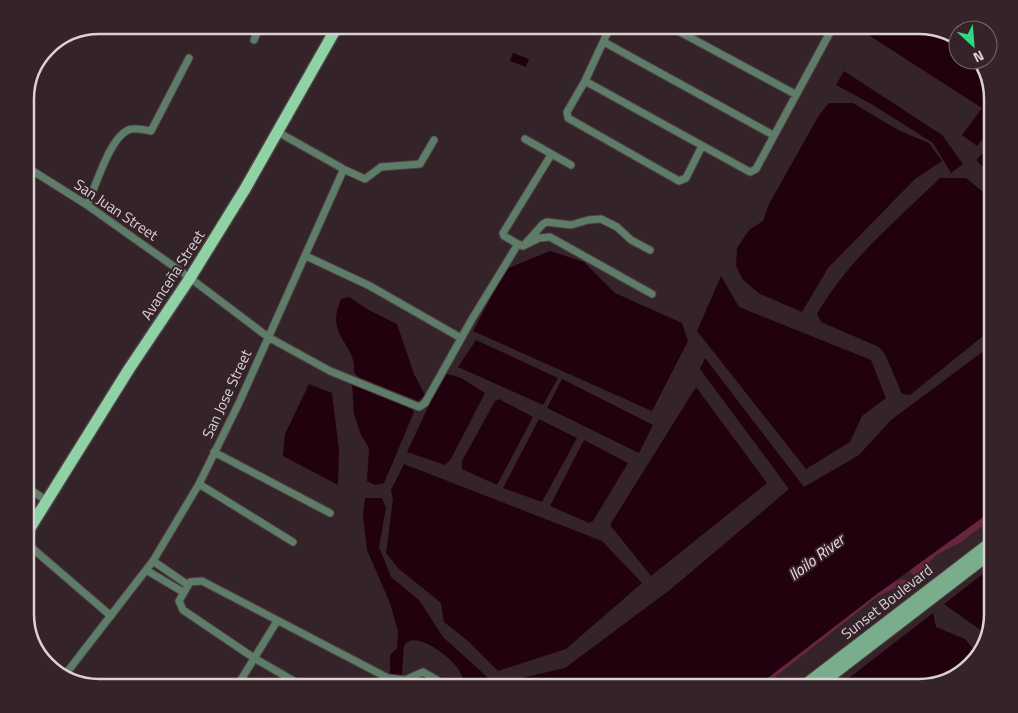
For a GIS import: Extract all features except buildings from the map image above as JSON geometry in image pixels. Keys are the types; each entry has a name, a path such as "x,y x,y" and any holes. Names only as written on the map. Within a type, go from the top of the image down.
{"main road":[{"name":"Avanceña Street","path":"34,522 129,369 190,278 245,189 276,131 333,34"},
{"name":"Sunset Boulevard","path":"812,679 984,547"},
{"name":"Sunset Boulevard","path":"828,679 984,559"}],"street":[{"path":"254,40 256,34"},
{"path":"607,34 585,81 567,112 568,118 679,182 686,178 702,146"},
{"path":"684,34 796,94"},
{"path":"585,81 750,172 756,169 829,34"},
{"path":"604,42 773,135"},
{"path":"87,205 114,145 126,130 132,128 151,131 189,58"},
{"path":"276,131 364,180 380,167 418,165 434,140"},
{"path":"525,139 571,165"},
{"path":"551,155 503,233 504,236 521,245 539,238 550,238 652,294"},
{"name":"San Jose Street","path":"68,671 153,561 199,484 239,403 306,256 343,169"},
{"name":"San Juan Street","path":"34,172 87,205 190,278 268,337 330,371 419,407 425,403 461,338"},
{"path":"306,256 370,286 461,338 521,245 547,222 571,225 601,219 617,227 631,240 650,250"},
{"path":"214,452 330,513"},
{"path":"199,484 293,542"},
{"path":"34,492 47,501"},
{"path":"34,550 111,616"},
{"path":"153,561 188,585"},
{"path":"146,570 183,592"},
{"path":"290,679 254,658 183,610 179,600 190,582 202,581 388,678 396,679"},
{"path":"241,679 277,621"},
{"path":"407,679 423,672 435,679"}],"shaded area":[{"path":"984,508 984,525 961,542 936,555 916,577 911,573 911,566"},
{"path":"901,579 910,581 878,596 772,679 761,679 888,585"}],"water":[{"path":"871,34 920,34 932,35 948,40 948,70 978,70 982,82 984,90 984,138 977,146 962,135 982,108 870,36"},
{"path":"513,53 529,59 526,67 510,61"},
{"path":"844,71 942,135 963,164 951,173 933,143 873,105 836,85"},
{"path":"829,103 853,103 898,130 929,143 942,161 915,179 828,268 802,312 760,294 743,280 736,266 737,248 749,230 763,221 769,204 819,115"},
{"path":"984,152 984,168 976,160"},
{"path":"940,178 966,178 984,193 984,335 910,395 902,394 885,354 879,347 821,322 817,314 843,276 890,226"},
{"path":"550,251 584,262 615,293 682,323 688,341 652,411 473,331 506,269"},
{"path":"721,276 739,307 871,360 886,398 862,416 850,442 806,469 697,331"},
{"path":"349,297 367,309 397,324 414,374 425,395 418,401 358,377 354,372 354,362 338,331 336,322 341,299"},
{"path":"476,340 558,378 543,405 458,367"},
{"name":"Iloilo River","path":"984,351 984,517 877,594 767,679 517,679 565,668 671,589 789,489 700,369 705,358 804,487 859,455 891,420"},
{"path":"444,373 461,378 485,393 451,459 445,465 407,452"},
{"path":"562,379 653,425 639,453 547,408"},
{"path":"352,383 410,406 414,412 384,483 375,485 367,481 369,448 361,435 354,414"},
{"path":"309,384 332,393 339,450 338,485 283,456 285,434"},
{"path":"696,387 767,483 651,576 610,525"},
{"path":"499,399 533,417 497,485 462,469 462,461 495,401"},
{"path":"539,419 577,438 542,502 503,488"},
{"path":"584,440 628,463 593,521 589,523 550,506"},
{"path":"404,464 602,541 642,583 566,649 498,671 468,641 444,622 441,603 398,568 386,553 393,499 391,490"},
{"path":"365,498 382,498 386,508 379,547 391,577 419,600 443,637 489,679 463,679 451,660 429,645 414,640 408,641 404,646 402,679 390,679 390,655 397,648 398,631 390,603 367,550 363,516"},
{"path":"984,573 984,623 982,631 944,604"},
{"path":"933,613 936,627 965,639 974,650 956,668 948,673 932,678 848,679"}]}
